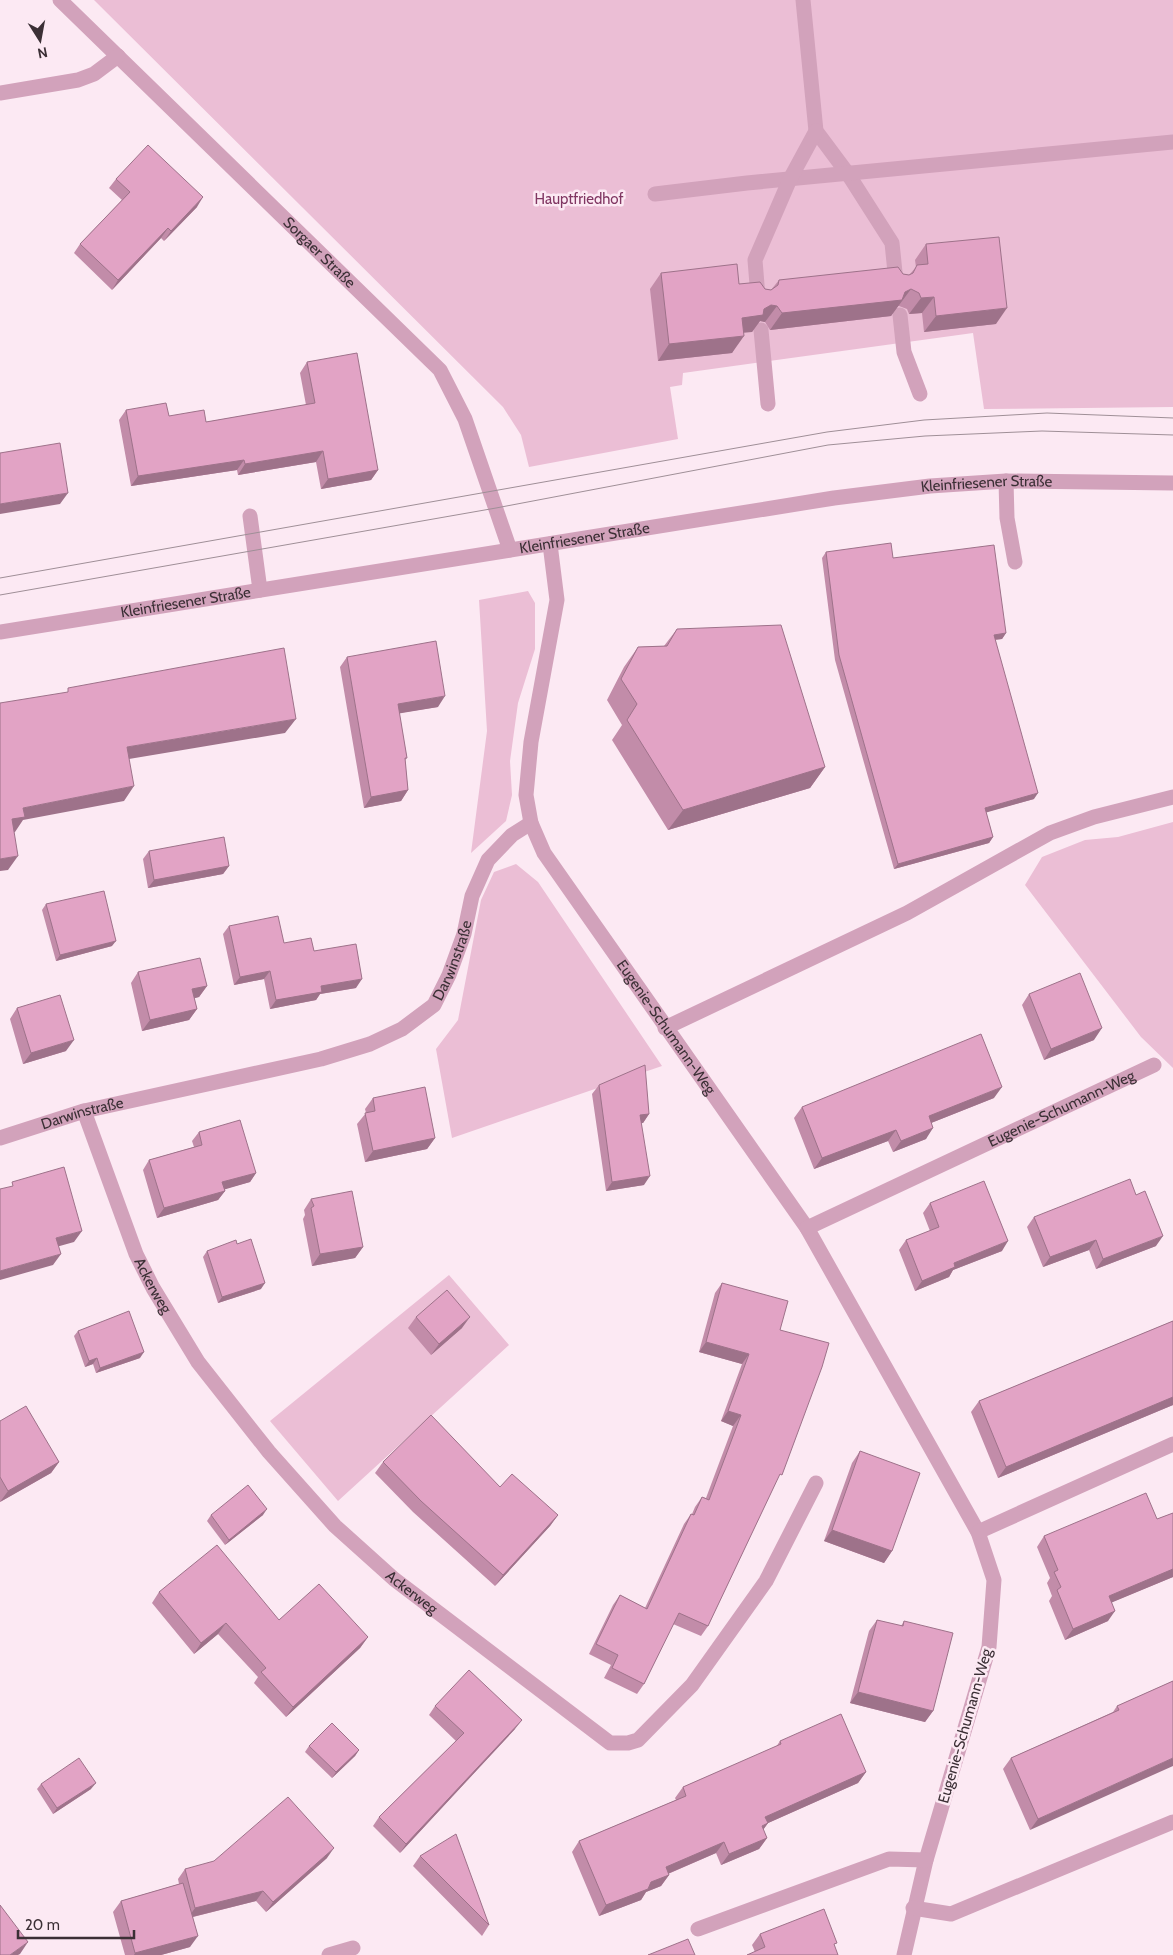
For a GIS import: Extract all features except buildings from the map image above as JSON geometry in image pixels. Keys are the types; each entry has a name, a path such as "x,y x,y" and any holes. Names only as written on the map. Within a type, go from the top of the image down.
{"street":[{"name":"Sorgaer Straße","path":"60,0 440,370 464,419 510,550"},
{"path":"804,0 816,131 848,174 892,243 896,282"},
{"path":"0,93 78,80 94,74 118,56"},
{"path":"758,297 755,260 790,179 816,131"},
{"path":"655,194 1173,142"},
{"path":"900,316 904,352 920,394"},
{"path":"761,330 768,404"},
{"path":"1006,482 1007,518 1015,562"},
{"name":"Kleinfriesener Straße","path":"0,632 834,498 930,486 1006,482 1173,483"},
{"path":"250,516 260,590"},
{"path":"531,823 526,794 532,742 557,600 550,544"},
{"path":"665,1028 907,913 1050,833 1094,817 1173,797"},
{"name":"Eugenie-Schumann-Weg","path":"531,823 544,853 806,1228 978,1532 994,1580 988,1647 926,1860 913,1908 904,1955"},
{"name":"Darwinstraße","path":"0,1138 84,1111 321,1059 370,1044 402,1029 434,1005 438,998 449,975 464,934 472,896 488,860 512,836 531,823"},
{"name":"Eugenie-Schumann-Weg","path":"806,1228 1154,1065"},
{"name":"Ackerweg","path":"84,1111 136,1254 153,1288 198,1362 269,1452 335,1526 394,1579 610,1743 628,1743 638,1740 692,1685 766,1581 816,1483"},
{"path":"978,1532 1173,1444"},
{"path":"913,1908 951,1914 1173,1822"},
{"path":"698,1929 889,1859 926,1860"},
{"path":"329,1955 353,1948"}],"green space":[{"name":"Hauptfriedhof","path":"94,0 1173,0 1173,407 984,409 973,333 683,373 682,385 670,387 678,439 529,467 521,435 503,407"},
{"path":"528,591 535,603 535,649 518,703 510,761 512,795 506,821 471,853 487,731 479,600"},
{"path":"1173,822 1173,1068 1141,1037 1025,885 1042,857 1085,840 1118,837"},
{"path":"516,864 538,882 662,1066 452,1138 436,1049 458,1020 481,900 494,872"},
{"path":"449,1275 509,1345 338,1501 270,1421"}],"tram line":[{"path":"0,578 827,432 924,420 1047,413 1173,418"},
{"path":"0,595 496,508 828,445 925,436 1042,431 1173,435"}]}
